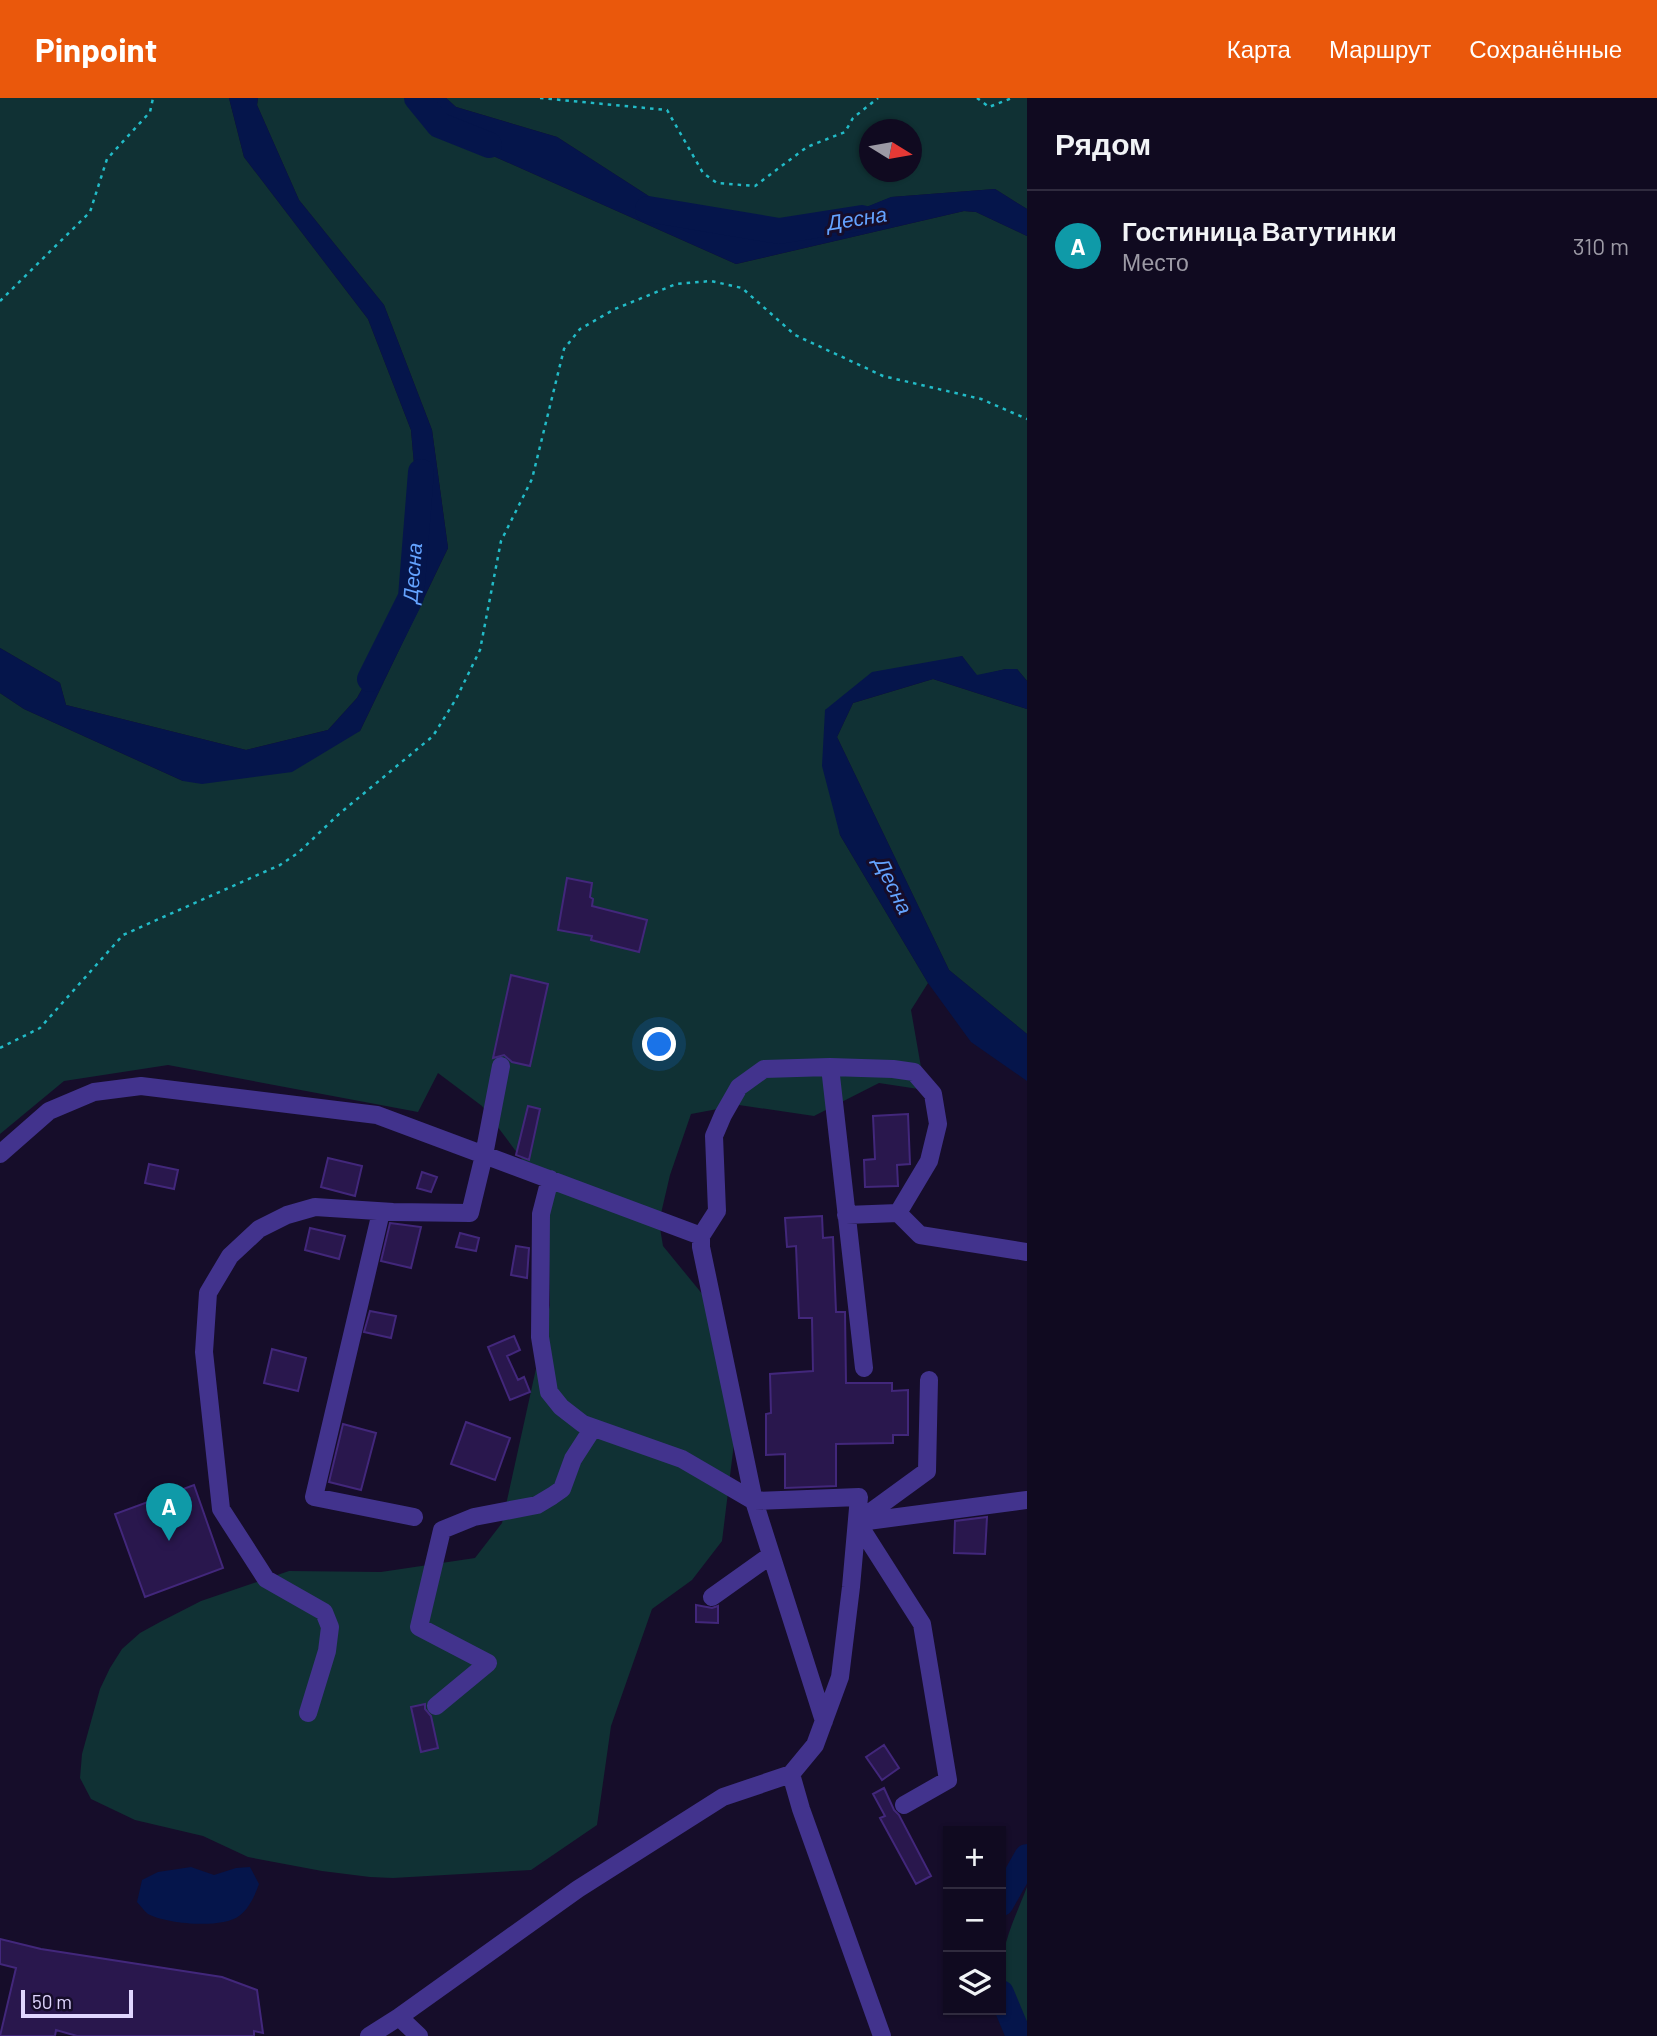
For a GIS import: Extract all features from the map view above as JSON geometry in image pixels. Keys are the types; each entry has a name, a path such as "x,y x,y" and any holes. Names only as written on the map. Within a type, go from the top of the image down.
{"street":[{"path":"309,1713 327,1651 330,1627 324,1612 266,1579 221,1509 204,1352 208,1293 230,1256 259,1229 287,1215 315,1207 381,1212 470,1213 501,1066"},
{"path":"824,1721 754,1501 704,1260 701,1236 717,1211 714,1136 739,1087 764,1069 830,1067 914,1072 933,1094 939,1124 929,1161 898,1213"},
{"path":"830,1067 864,1368"},
{"path":"0,1154 49,1111 94,1092 141,1086 377,1115 701,1236"},
{"path":"369,2036 578,1889 723,1797 791,1774 815,1745 840,1677 859,1497 754,1501 682,1458 583,1424 561,1407 548,1392 540,1323 541,1214 550,1179"},
{"path":"381,1212 314,1497 414,1517"},
{"path":"846,1214 898,1213 920,1235 1027,1252"},
{"path":"857,1522 927,1471 929,1380"},
{"path":"436,1706 488,1663 419,1627 442,1530 474,1517 537,1506 562,1489 573,1459 593,1428"},
{"path":"857,1522 1027,1500"},
{"path":"857,1522 922,1624 931,1676 948,1780 904,1805"},
{"path":"712,1597 771,1556"},
{"path":"791,1774 882,2036"},
{"path":"399,2017 419,2036"}],"path":[{"path":"0,301 90,212 107,159 150,112 153,98"},
{"path":"540,98 667,110 703,173 717,183 755,186 807,147 845,132 853,118 878,98"},
{"path":"977,98 989,107 1012,98"},
{"path":"0,1048 40,1028 123,935 280,865 298,853 339,814 433,736 456,699 480,650 501,541 532,479 564,349 580,329 615,309 676,284 711,281 742,288 795,335 883,376 981,399 1027,419"}],"green space":[{"path":"0,98 229,98 244,157 368,319 411,430 421,542 407,609 357,698 328,730 246,750 66,705 60,683 0,648"},
{"path":"258,98 421,98 473,147 736,264 964,211 976,212 1027,236 1027,681 1017,669 977,676 962,656 825,710 840,835 928,983 911,1010 925,1090 879,1083 814,1116 739,1105 691,1114 670,1175 659,1222 663,1246 708,1301 737,1419 722,1541 692,1580 652,1609 611,1726 597,1825 531,1870 370,1877 248,1857 203,1836 135,1820 91,1799 80,1778 82,1754 100,1689 122,1649 140,1633 201,1601 289,1571 381,1572 475,1558 502,1523 550,1305 548,1209 542,1186 482,1106 438,1073 418,1112 168,1065 64,1081 0,1134 0,693 24,709 183,781 360,731 448,548 432,430 384,305 299,200 257,105"},
{"path":"446,98 1027,98 1027,209 995,189 892,197 787,239 739,235 675,213 557,137 456,107"},
{"path":"933,679 1027,709 1027,1034 949,970 837,737 853,703"},
{"path":"1027,1887 1027,2036 1019,2036 1006,2004 1006,1944"}],"water":[{"path":"229,98 258,98 257,105 299,200 384,305 432,430 448,548 360,731 292,772 202,784 183,781 24,709 0,693 0,648 60,683 66,705 246,750 328,730 357,698 407,609 421,542 411,430 368,319 244,157"},
{"path":"421,98 446,98 456,107 557,137 675,213 739,235 787,239 891,197 995,189 1027,209 1027,236 976,212 964,211 736,264 473,147"},
{"path":"962,656 977,675 1017,669 1027,681 1027,709 933,679 853,703 837,737 949,970 1027,1034 1027,1081 971,1042 928,983 840,835 822,766 825,710 872,672"},
{"path":"191,1867 214,1875 250,1867 259,1884 243,1913 220,1923 194,1924 167,1920 148,1914 137,1902 142,1880 158,1872"}],"building":[{"path":"567,878 592,883 592,906 647,920 639,952 591,940 592,936 558,930"},
{"path":"511,975 548,984 530,1066 512,1062 504,1055 493,1058"},
{"path":"528,1106 540,1109 529,1160 516,1155"},
{"path":"908,1114 910,1164 897,1165 898,1186 865,1187 864,1160 875,1159 873,1116"},
{"path":"328,1158 362,1166 355,1196 321,1187"},
{"path":"149,1164 178,1170 174,1189 145,1183"},
{"path":"422,1172 437,1177 431,1192 417,1188"},
{"path":"822,1216 823,1238 833,1237 836,1312 845,1312 846,1383 892,1383 892,1391 908,1390 908,1435 893,1435 893,1443 836,1444 836,1486 785,1488 785,1454 766,1455 766,1414 771,1413 770,1374 813,1371 812,1318 799,1318 796,1246 787,1247 785,1218"},
{"path":"390,1223 421,1227 411,1268 381,1261"},
{"path":"310,1228 345,1236 339,1259 305,1250"},
{"path":"460,1233 479,1238 476,1251 456,1247"},
{"path":"516,1246 529,1248 527,1278 511,1275"},
{"path":"370,1311 396,1316 391,1338 364,1332"},
{"path":"514,1336 520,1350 507,1356 518,1380 524,1377 530,1392 510,1400 488,1347"},
{"path":"272,1349 306,1358 298,1391 264,1383"},
{"path":"466,1422 510,1438 495,1480 451,1464"},
{"path":"343,1424 376,1433 361,1490 329,1482"},
{"path":"194,1485 223,1568 145,1597 115,1514"},
{"path":"987,1517 985,1554 954,1553 955,1521"},
{"path":"696,1605 712,1608 718,1606 718,1623 696,1622"},
{"path":"425,1704 425,1709 431,1716 438,1748 421,1752 411,1707"},
{"path":"884,1745 899,1768 882,1780 866,1757"},
{"path":"884,1788 931,1876 916,1884 880,1818 885,1816 873,1794"},
{"path":"0,1939 41,1949 222,1977 257,1990 263,2033 254,2031 254,2036 77,2036 56,2030 55,2036 0,2036 16,1968 0,1964"}],"waterway":[{"name":"Десна","path":"417,98 439,125 489,145"},
{"name":"Десна","path":"648,209 779,231 862,218"},
{"name":"Десна","path":"370,679 411,597 421,472"},
{"name":"Десна","path":"1006,1894 1027,1857"},
{"name":"Десна","path":"1006,2005 1019,2036"}],"place":[{"name":"Гостиница Ватутинки","path":"169,1541"}]}
